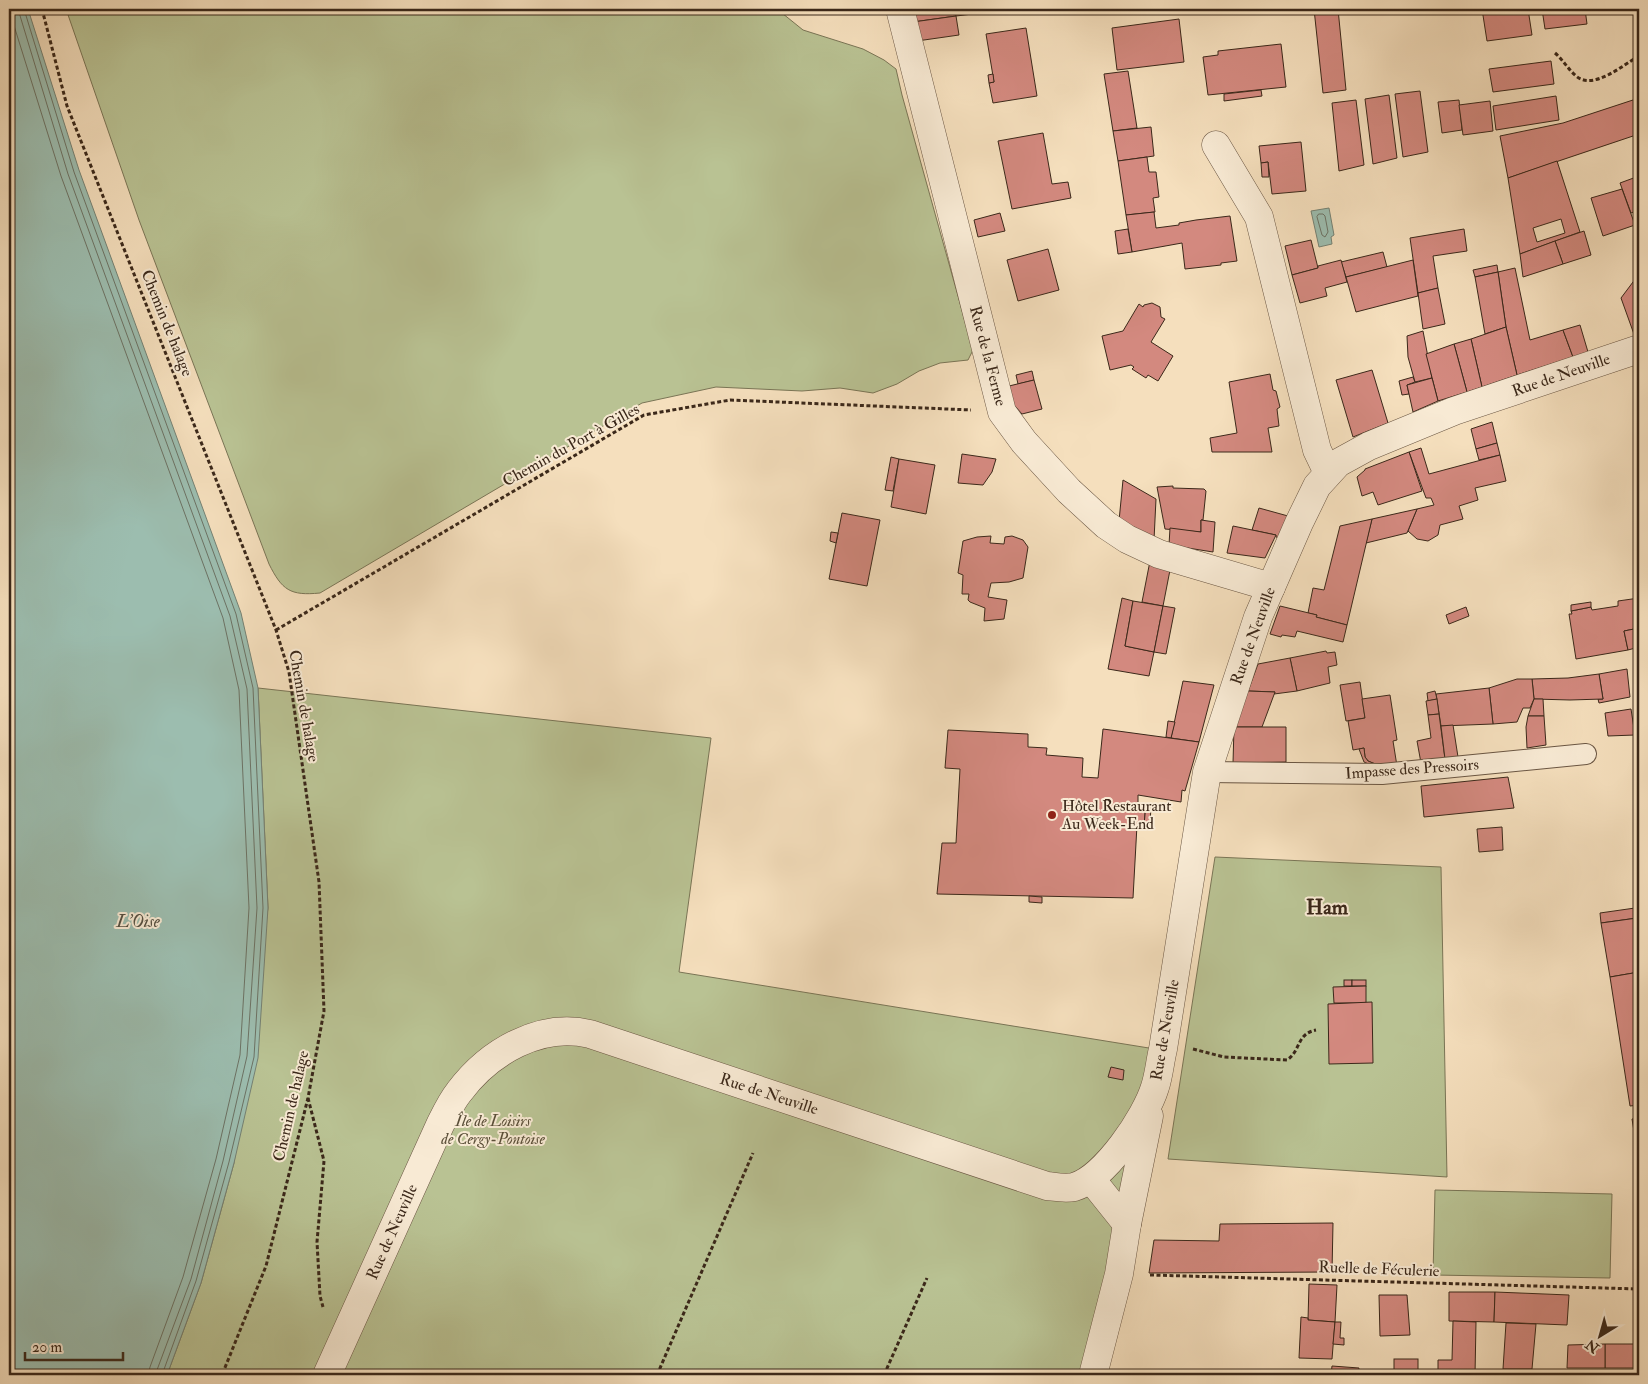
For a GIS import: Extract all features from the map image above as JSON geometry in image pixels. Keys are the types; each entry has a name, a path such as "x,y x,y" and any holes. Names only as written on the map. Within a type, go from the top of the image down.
{"street":[{"name":"Rue de la Ferme","path":"900,9 1002,412 1024,442 1069,491 1106,525 1127,539 1159,554 1271,587"},
{"path":"1216,145 1258,217 1317,450 1328,473"},
{"name":"Rue de Neuville","path":"327,1375 453,1100 471,1078 494,1058 526,1040 549,1032 576,1031 590,1034 1047,1186 1060,1188 1074,1187 1091,1179 1126,1141 1142,1115 1155,1088 1207,772 1258,617 1317,486 1338,463 1351,455 1454,411 1639,349"},
{"path":"1093,1375 1119,1274 1123,1243 1155,1088"},
{"path":"1091,1179 1127,1224"}],"lane":[{"name":"Impasse des Pressoirs","path":"1207,772 1382,774 1586,754"}],"path":[{"name":"Chemin de halage","path":"42,9 67,106 276,630 289,672 319,882 324,1011 308,1098 266,1266 222,1375"},
{"path":"1555,53 1578,78 1587,82 1598,80 1639,56"},
{"name":"Chemin du Port à Gilles","path":"276,630 644,415 730,400 1002,412"},
{"path":"1164,1042 1224,1057 1287,1060 1294,1054 1304,1036 1309,1031 1316,1030"},
{"path":"308,1098 324,1161 317,1242 320,1296 338,1350"},
{"path":"657,1375 753,1153"},
{"name":"Ruelle de Féculerie","path":"1119,1274 1639,1289"},
{"path":"884,1375 927,1278"}],"green space":[{"path":"66,9 777,9 803,30 863,49 896,69 973,350 968,360 940,363 919,371 897,384 873,393 840,388 802,391 716,387 642,403 320,593 294,592 278,580 269,564 139,220"},
{"name":"Île de Loisirs de Cergy-Pontoise","path":"258,688 711,738 679,972 1155,1049 1090,1375 167,1375 201,1283 234,1163 268,908"},
{"path":"1215,857 1441,867 1447,1177 1168,1159"},
{"path":"1435,1190 1612,1194 1610,1278 1433,1275"}],"water":[{"name":"L’Oise","path":"9,9 28,9 79,170 241,613 258,688 268,908 258,1058 234,1163 201,1283 167,1375 9,1375"},
{"path":"1329,208 1334,235 1331,237 1332,244 1319,247 1311,211"}],"building":[{"path":"910,9 955,9 956,16 913,22"},
{"path":"955,9 989,9 989,12 956,16"},
{"path":"1314,9 1338,9 1346,90 1323,93"},
{"path":"1482,9 1528,9 1532,35 1487,41"},
{"path":"1542,9 1585,9 1587,24 1545,29"},
{"path":"956,16 959,35 917,41 913,22"},
{"path":"1179,19 1184,62 1117,70 1112,28"},
{"path":"1026,28 1037,96 993,103 989,83 994,82 986,34"},
{"path":"1281,44 1286,87 1208,95 1203,57 1218,55 1218,51"},
{"path":"1551,61 1554,84 1493,92 1489,69"},
{"path":"1128,71 1137,128 1113,131 1104,74"},
{"path":"993,74 994,82 989,83 988,75"},
{"path":"1261,90 1262,96 1224,101 1224,94"},
{"path":"1420,91 1428,152 1403,157 1395,94"},
{"path":"1389,95 1397,158 1373,164 1365,99"},
{"path":"1556,96 1559,120 1496,130 1493,106"},
{"path":"1639,98 1639,134 1508,178 1500,136 1563,123"},
{"path":"1356,100 1364,165 1339,171 1332,103"},
{"path":"1459,100 1462,130 1442,133 1438,102"},
{"path":"1490,101 1493,131 1463,135 1459,105"},
{"path":"1151,127 1154,156 1118,161 1113,131"},
{"path":"1043,133 1052,184 1068,182 1071,198 1012,209 998,141"},
{"path":"1301,142 1306,191 1272,194 1268,162 1261,163 1259,146"},
{"path":"1147,157 1149,172 1156,172 1159,197 1153,198 1155,212 1126,215 1118,161"},
{"path":"1557,161 1580,232 1520,254 1508,178","holes":["1561,219 1565,233 1537,242 1533,228"]},
{"path":"1268,162 1269,177 1262,177 1261,163"},
{"path":"1639,176 1639,210 1631,213 1620,183"},
{"path":"1622,189 1635,225 1603,236 1591,198"},
{"path":"1154,212 1156,228 1230,216 1237,261 1221,263 1221,265 1185,269 1182,243 1132,252 1126,215"},
{"path":"1000,213 1005,231 978,237 974,220"},
{"path":"1128,229 1132,252 1118,254 1115,231"},
{"path":"1464,229 1467,251 1433,256 1438,288 1418,293 1410,238"},
{"path":"1584,231 1591,255 1563,264 1555,241"},
{"path":"1311,240 1318,268 1292,275 1285,246"},
{"path":"1555,241 1563,264 1523,277 1520,254"},
{"path":"1048,249 1059,290 1018,301 1007,260"},
{"path":"1383,252 1387,267 1346,277 1341,262"},
{"path":"1341,260 1347,282 1325,288 1327,296 1300,303 1292,275"},
{"path":"1413,260 1418,296 1356,312 1346,277"},
{"path":"1497,265 1498,272 1475,277 1473,270"},
{"path":"1515,268 1530,340 1563,330 1573,357 1517,375 1506,327 1498,272"},
{"path":"1498,272 1506,327 1485,334 1475,277"},
{"path":"1639,274 1639,335 1635,337 1621,298"},
{"path":"1438,288 1445,324 1423,329 1418,293"},
{"path":"1152,303 1160,307 1161,317 1165,319 1151,342 1173,356 1158,381 1148,375 1146,378 1132,369 1134,367 1131,365 1110,370 1102,336 1123,331 1139,304 1143,307"},
{"path":"1580,325 1588,352 1573,357 1563,330"},
{"path":"1506,327 1517,375 1482,387 1471,339"},
{"path":"1423,331 1432,378 1415,382 1408,357 1407,336"},
{"path":"1471,339 1482,387 1467,392 1454,344"},
{"path":"1454,344 1467,392 1438,401 1426,354"},
{"path":"1372,370 1388,423 1353,437 1336,380"},
{"path":"1032,371 1034,380 1018,384 1016,375"},
{"path":"1270,374 1273,390 1276,391 1280,407 1277,409 1279,426 1268,428 1272,452 1212,452 1210,438 1237,433 1229,382"},
{"path":"1413,377 1415,382 1407,385 1409,394 1402,395 1399,381"},
{"path":"1432,378 1438,401 1413,412 1407,385"},
{"path":"1034,380 1042,409 1022,414 1014,405 1009,386"},
{"path":"1492,422 1497,443 1476,449 1471,429"},
{"path":"1497,443 1500,455 1479,460 1476,449"},
{"path":"1421,448 1429,474 1500,455 1506,481 1475,488 1478,500 1459,506 1463,519 1440,525 1438,535 1428,541 1417,539 1408,531 1417,509 1434,505 1431,498 1426,498 1409,452"},
{"path":"1409,452 1422,491 1378,505 1373,492 1362,496 1357,477 1365,469"},
{"path":"962,454 996,459 992,472 983,485 958,483"},
{"path":"891,457 899,459 893,491 885,490"},
{"path":"899,459 935,465 926,514 891,507"},
{"path":"1123,480 1156,499 1154,540 1119,521"},
{"path":"1173,486 1173,488 1204,489 1206,491 1201,532 1165,529 1157,487"},
{"path":"1259,508 1288,516 1279,538 1276,535 1252,530"},
{"path":"1417,509 1407,533 1366,543 1372,519"},
{"path":"842,513 880,520 867,586 829,579"},
{"path":"1372,519 1347,625 1308,613 1313,588 1324,590 1340,526"},
{"path":"1201,520 1215,522 1213,552 1169,545 1170,528 1201,532"},
{"path":"1233,526 1276,535 1265,558 1227,553"},
{"path":"831,532 838,533 836,543 830,541"},
{"path":"991,536 990,543 1004,544 1005,537 1012,536 1023,540 1028,547 1023,578 1009,582 991,583 988,597 1007,600 1004,619 984,621 985,608 970,602 968,600 969,594 962,594 963,575 958,573 963,541"},
{"path":"1150,561 1170,570 1163,606 1142,602"},
{"path":"1122,598 1133,601 1125,646 1154,652 1149,676 1108,669"},
{"path":"1639,598 1639,628 1624,631 1628,650 1576,659 1569,614 1572,614 1571,611 1591,607 1592,610 1618,606 1618,601"},
{"path":"1133,601 1163,606 1154,652 1125,646"},
{"path":"1591,602 1591,607 1571,611 1571,605"},
{"path":"1163,606 1175,608 1166,654 1154,652"},
{"path":"1280,606 1347,625 1343,642 1297,631 1295,637 1282,635 1281,637 1270,634"},
{"path":"1466,607 1469,616 1449,624 1446,615"},
{"path":"1639,628 1639,647 1628,650 1624,631"},
{"path":"1326,651 1327,653 1335,652 1337,665 1328,667 1330,683 1297,691 1290,658"},
{"path":"1290,658 1297,691 1274,694 1275,692 1248,691 1258,664"},
{"path":"1627,669 1630,697 1599,703 1598,699 1603,699 1599,674"},
{"path":"1599,674 1603,699 1534,699 1532,679 1568,678"},
{"path":"1517,679 1532,679 1534,699 1530,708 1523,708 1517,722 1493,724 1489,688"},
{"path":"1183,681 1214,685 1199,742 1171,738"},
{"path":"1360,682 1365,718 1346,721 1340,685"},
{"path":"1489,688 1493,724 1441,726 1436,694"},
{"path":"1248,691 1275,692 1262,727 1234,727"},
{"path":"1435,691 1437,699 1428,701 1427,693"},
{"path":"1390,695 1397,740 1393,741 1397,766 1385,768 1368,761 1365,757 1364,748 1353,750 1348,721 1365,718 1362,699"},
{"path":"1437,699 1439,714 1428,715 1426,701"},
{"path":"1534,699 1543,699 1544,716 1528,716"},
{"path":"1631,709 1635,735 1608,736 1605,713"},
{"path":"1439,714 1445,759 1421,763 1417,741 1431,738 1428,715"},
{"path":"1528,716 1544,716 1546,745 1527,748 1526,727"},
{"path":"1168,721 1175,722 1171,738 1166,737"},
{"path":"1453,725 1458,757 1445,759 1441,726"},
{"path":"1234,727 1286,727 1286,762 1233,763"},
{"name":"Hôtel Restaurant Au Week-End","path":"1103,729 1199,742 1185,791 1182,790 1181,802 1138,795 1138,804 1146,804 1144,825 1137,825 1133,898 937,894 942,843 956,843 960,769 945,768 948,730 1028,734 1028,747 1047,748 1046,755 1083,758 1082,777 1098,778"},
{"path":"1364,748 1365,757 1368,761 1385,768 1380,769 1364,762 1359,749"},
{"path":"1508,777 1514,808 1424,817 1421,786"},
{"path":"1146,804 1151,805 1150,826 1144,825"},
{"path":"1502,827 1503,850 1479,852 1477,829"},
{"path":"1029,896 1042,897 1042,903 1029,902"},
{"path":"1635,908 1637,918 1601,923 1600,913"},
{"path":"1639,918 1639,972 1610,977 1601,923"},
{"path":"1639,972 1639,1105 1630,1106 1610,977"},
{"path":"1344,980 1352,980 1352,986 1344,986"},
{"path":"1352,980 1366,980 1366,986 1352,986"},
{"path":"1366,986 1366,1003 1334,1003 1333,987"},
{"path":"1372,1002 1373,1063 1329,1064 1328,1004"},
{"path":"1111,1067 1124,1070 1123,1080 1108,1077"},
{"path":"1639,1118 1639,1162 1632,1119"},
{"path":"1333,1223 1332,1272 1149,1273 1154,1240 1219,1241 1220,1224"},
{"path":"1309,1284 1337,1285 1335,1322 1308,1320"},
{"path":"1449,1292 1495,1292 1494,1322 1449,1321"},
{"path":"1495,1292 1569,1295 1567,1325 1494,1322"},
{"path":"1379,1295 1407,1295 1410,1335 1380,1336"},
{"path":"1301,1317 1308,1318 1308,1320 1335,1322 1332,1359 1299,1358"},
{"path":"1453,1321 1476,1322 1475,1375 1438,1375 1438,1360 1452,1360"},
{"path":"1335,1322 1341,1322 1340,1338 1344,1338 1344,1345 1333,1344"},
{"path":"1506,1323 1536,1324 1532,1369 1503,1369"},
{"path":"1605,1344 1639,1344 1636,1368 1605,1368"},
{"path":"1605,1344 1605,1368 1567,1368 1568,1345"},
{"path":"1394,1359 1418,1359 1418,1375 1394,1375"},
{"path":"1332,1366 1359,1368 1358,1375 1331,1375"}],"place":[{"name":"Hôtel Restaurant Au Week-End","path":"1052,815"}],"district":[{"name":"Ham","path":"1327,907"}]}
